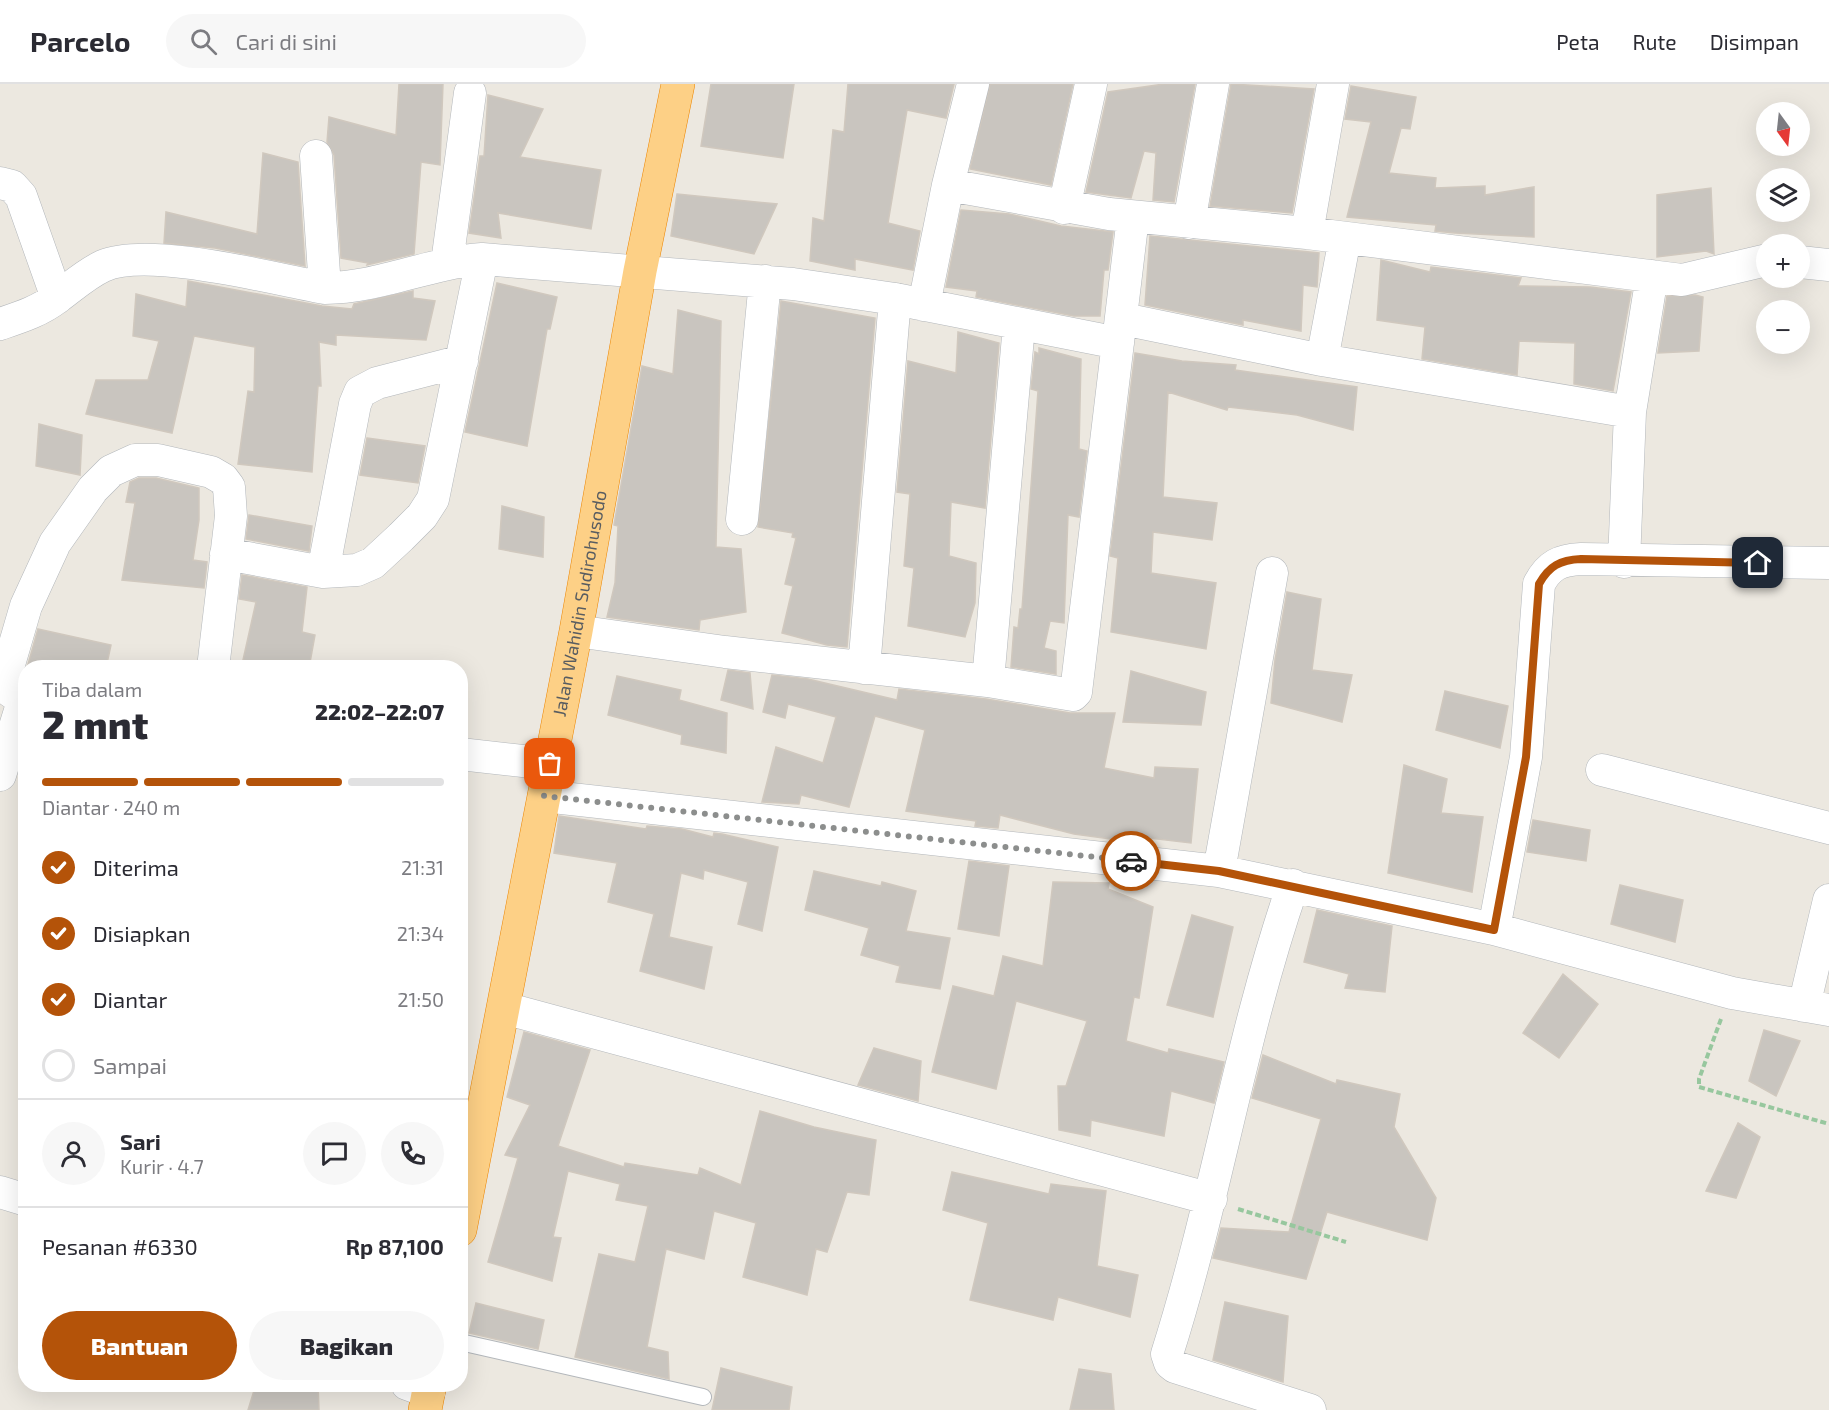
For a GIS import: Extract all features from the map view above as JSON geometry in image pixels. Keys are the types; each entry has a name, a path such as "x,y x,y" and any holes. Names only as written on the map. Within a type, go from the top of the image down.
{"highway":[{"name":"Jalan Wahidin Sudirohusodo","path":"468,1190 576,631 640,271 678,84"}],"street":[{"path":"864,668 909,302 948,185 973,84"},
{"path":"1064,208 1091,84"},
{"path":"1189,223 1213,84"},
{"path":"1308,233 1333,84"},
{"path":"447,263 470,93"},
{"path":"316,156 325,288"},
{"path":"0,183 12,186 21,196 57,298"},
{"path":"948,185 1064,208 1133,217 1308,233 1652,276 1691,279 1756,261"},
{"path":"576,631 864,668 988,681 1071,696 1076,692 1133,217"},
{"path":"1322,360 1346,238"},
{"path":"226,554 323,572 349,572 373,563 429,507 434,498 482,259"},
{"path":"0,324 33,313 57,298 80,279 105,265 136,261 180,261 325,288 356,287 447,263 482,259 765,281 909,302 1019,325 1120,331 1322,360 1630,412"},
{"path":"1810,263 1829,265"},
{"path":"1624,562 1630,412 1652,276"},
{"path":"742,519 765,281"},
{"path":"988,681 1019,325"},
{"path":"323,572 355,404 360,392 377,383 462,361"},
{"path":"18,696 11,693 7,688 5,678 31,593 68,523 84,500 111,471 135,460 158,460 211,472 223,478 231,493 214,660"},
{"path":"1494,930 1526,757 1539,584 1552,565 1567,560 1829,563"},
{"path":"1219,871 1272,573"},
{"path":"0,775 18,720"},
{"path":"468,755 550,764"},
{"path":"1602,770 1829,828"},
{"path":"544,796 1219,871 1293,885 1494,930 1732,993 1817,1008 1829,900"},
{"path":"1293,885 1266,972 1211,1199 1168,1359 1175,1367 1310,1410"},
{"path":"504,1008 1211,1199"},
{"path":"0,1192 18,1198"}],"lane":[{"path":"468,1344 702,1396"}],"path":[{"path":"1732,993 1699,1079 1699,1088 1829,1124"},
{"path":"1211,1199 1347,1242"}],"building":[{"path":"399,84 443,84 440,165 421,162 414,254 367,265 368,263 341,258 334,155 327,142 329,117 396,135"},
{"path":"711,84 794,84 783,158 701,146"},
{"path":"848,84 954,84 946,118 907,110 888,223 920,231 913,270 855,259 855,270 810,261 813,218 824,221 833,130 844,132"},
{"path":"990,84 1073,84 1051,185 970,169"},
{"path":"1164,84 1195,84 1174,202 1153,200 1156,153 1144,151 1131,198 1086,192 1108,92"},
{"path":"1231,84 1314,89 1292,213 1210,206"},
{"path":"1351,86 1416,97 1410,129 1401,128 1389,173 1436,178 1435,188 1485,186 1485,195 1534,187 1534,237 1435,231 1436,225 1347,217 1371,122 1345,119"},
{"path":"488,95 543,109 520,157 601,170 591,229 498,213 501,238 469,233 480,156 484,156"},
{"path":"263,153 298,162 305,266 215,248 164,243 166,212 257,234"},
{"path":"1711,188 1714,254 1706,251 1657,257 1657,195"},
{"path":"677,194 777,204 754,254 671,236"},
{"path":"961,210 1009,214 1061,226 1113,232 1108,270 1104,270 1100,316 1074,316 976,297 977,291 946,287"},
{"path":"1150,236 1319,253 1317,287 1303,285 1301,331 1243,320 1243,325 1145,305"},
{"path":"1381,260 1430,272 1431,267 1521,278 1518,286 1590,287 1631,292 1613,391 1574,384 1575,343 1519,341 1517,375 1422,359 1425,327 1377,320"},
{"path":"188,281 322,306 352,309 354,304 413,291 413,298 435,301 426,340 336,335 336,345 319,342 321,386 318,386 312,472 238,464 248,391 254,392 255,347 194,336 172,433 86,414 96,380 148,380 159,341 133,336 136,294 186,307"},
{"path":"497,283 557,297 550,329 547,329 527,446 465,432"},
{"path":"1667,296 1703,297 1699,351 1658,353"},
{"path":"781,301 875,318 847,647 827,645 782,633 793,586 785,584 796,538 792,537 793,533 758,527"},
{"path":"678,310 721,321 716,547 741,549 746,612 700,620 699,630 607,617 615,583 618,526 614,525 642,366 673,374"},
{"path":"958,332 999,343 985,508 951,502 949,556 976,563 975,603 965,637 908,626 914,568 904,566 910,494 897,492 908,361 956,373"},
{"path":"1039,348 1081,359 1079,449 1087,451 1079,517 1068,515 1064,623 1050,621 1044,648 1056,651 1056,674 1011,667 1014,627 1018,628 1020,609 1022,609 1038,391 1031,389 1035,352 1039,354"},
{"path":"1135,353 1182,361 1236,365 1235,370 1357,387 1353,430 1297,415 1228,407 1227,410 1168,392 1163,497 1217,503 1212,540 1153,532 1151,573 1216,583 1206,649 1111,632 1118,558 1110,556"},
{"path":"39,424 82,435 80,475 36,466"},
{"path":"367,438 425,446 418,483 360,475"},
{"path":"139,478 156,478 199,488 199,520 193,560 207,562 204,588 122,580 135,503 126,502 130,482"},
{"path":"502,506 544,517 543,557 499,549"},
{"path":"249,515 312,526 309,551 246,539"},
{"path":"242,575 307,587 302,632 315,635 310,660 243,660 256,602 239,599"},
{"path":"1287,592 1321,599 1312,670 1352,675 1342,722 1271,703 1275,660"},
{"path":"38,629 111,645 108,660 29,660"},
{"path":"728,670 750,673 753,709 721,700"},
{"path":"1131,671 1206,692 1201,725 1123,722"},
{"path":"772,675 808,679 897,700 899,689 986,699 1070,713 1115,713 1104,768 1154,778 1155,767 1198,769 1191,843 1132,836 1132,842 1074,834 1000,815 998,828 975,826 976,821 906,811 925,730 875,716 849,807 801,795 799,804 762,802 776,747 823,763 836,717 788,704 785,718 763,712"},
{"path":"617,676 681,690 679,700 727,713 726,753 681,744 682,735 608,715"},
{"path":"1445,691 1508,706 1500,748 1436,730"},
{"path":"1404,765 1447,779 1441,813 1483,817 1472,892 1388,873"},
{"path":"559,816 646,829 647,826 682,829 713,837 714,833 722,834 778,847 762,931 738,924 748,882 704,870 703,879 681,873 669,937 712,947 704,989 640,971 654,914 608,902 617,863 554,853"},
{"path":"1533,820 1590,830 1586,861 1527,852"},
{"path":"969,861 1009,866 999,936 958,929"},
{"path":"814,871 881,886 882,882 916,891 906,931 950,938 940,989 896,982 900,966 861,955 869,928 805,910"},
{"path":"1053,882 1109,883 1108,889 1153,907 1139,998 1134,997 1126,1041 1168,1053 1169,1049 1224,1062 1214,1103 1171,1091 1164,1136 1091,1120 1090,1136 1059,1130 1058,1086 1066,1086 1087,1021 1016,1001 996,1089 932,1072 953,986 994,996 1003,956 1043,966"},
{"path":"1620,885 1683,900 1675,942 1611,924"},
{"path":"1317,910 1392,926 1385,992 1345,988 1349,974 1304,962"},
{"path":"1192,915 1233,927 1213,1017 1167,1005"},
{"path":"1563,974 1598,1004 1559,1058 1523,1033"},
{"path":"1764,1030 1800,1041 1776,1096 1749,1081"},
{"path":"524,1032 590,1050 558,1146 624,1167 625,1163 698,1175 700,1168 741,1185 760,1111 814,1127 876,1140 869,1195 847,1192 827,1252 816,1249 807,1295 743,1277 756,1223 714,1211 704,1259 666,1249 647,1347 668,1352 669,1379 575,1357 599,1254 635,1262 648,1206 616,1200 620,1184 568,1171 553,1237 561,1238 552,1281 488,1262 518,1158 505,1155 530,1105 507,1097"},
{"path":"874,1048 921,1061 918,1101 858,1085"},
{"path":"1263,1055 1336,1084 1337,1080 1400,1094 1394,1127 1436,1198 1427,1240 1327,1212 1306,1279 1213,1258 1221,1228 1289,1232 1321,1119 1252,1098"},
{"path":"1738,1123 1760,1137 1736,1198 1706,1191"},
{"path":"952,1172 1049,1194 1051,1184 1106,1191 1097,1266 1138,1275 1130,1317 1058,1297 1053,1320 970,1300 988,1223 943,1210"},
{"path":"1225,1302 1288,1316 1283,1382 1213,1360"},
{"path":"476,1303 544,1320 538,1349 469,1333"},
{"path":"721,1368 792,1387 789,1410 712,1410"},
{"path":"1079,1369 1111,1374 1114,1410 1070,1410"},
{"path":"254,1392 318,1392 319,1410 248,1410"}],"way so far":[{"path":"550,764 544,796 654,810 1131,861"}],"route":[{"path":"1131,861 1219,871 1293,885 1494,930 1526,757 1539,584 1545,574 1552,565 1567,560 1581,559 1624,562 1758,563"}]}
